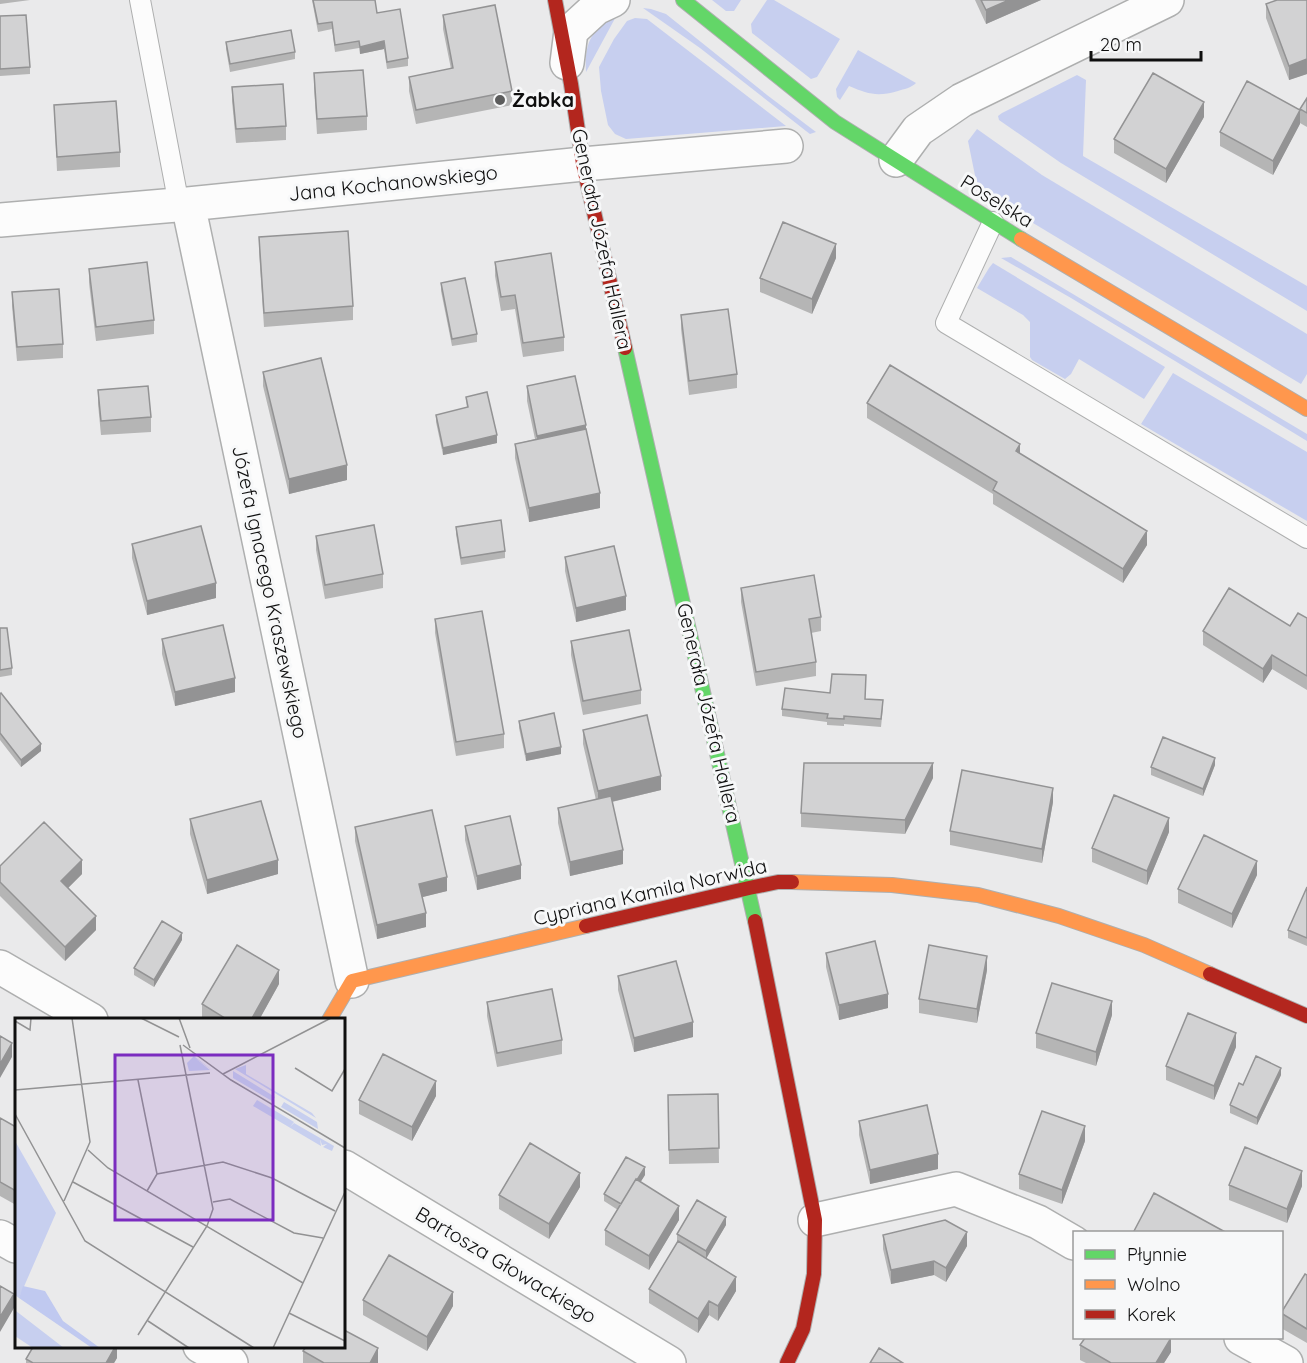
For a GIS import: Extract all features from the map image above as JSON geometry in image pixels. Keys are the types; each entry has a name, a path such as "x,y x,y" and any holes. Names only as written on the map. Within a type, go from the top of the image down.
{"street":[{"name":"Generała Józefa Hallera","path":"555,0 583,164 749,888 815,1220 814,1274 803,1329 787,1363"},
{"name":"Generała Józefa Hallera","path":"567,63 571,31 596,8 613,0"},
{"name":"Poselska","path":"683,0 836,122 993,222 1307,410"},
{"path":"896,160 918,130 962,100 1167,0"},
{"name":"Jana Kochanowskiego","path":"0,219 183,204 786,146"},
{"name":"Józefa Ignacego Kraszewskiego","path":"183,204 352,981"},
{"name":"Cypriana Kamila Norwida","path":"352,981 749,888 778,882 817,882 892,885 978,895 1059,916 1144,945 1307,1016"},
{"path":"0,968 88,1018"},
{"path":"330,1018 352,981"},
{"name":"Bartosza Głowackiego","path":"345,1168 669,1363"},
{"path":"815,1220 956,1189 1038,1222 1073,1242"},
{"path":"0,1237 15,1245"},
{"path":"1243,1339 1286,1363"},
{"path":"202,1348 231,1363"}],"lane":[{"path":"140,0 183,204"},
{"path":"993,222 946,323 1307,538"}],"shaded area":[{"path":"712,0 741,0 734,11 726,11"},
{"path":"767,0 774,0 840,39 817,77 811,79 752,33 751,24"},
{"path":"643,8 666,14 816,132 810,134 700,48"},
{"path":"619,11 586,72 587,51 592,36"},
{"path":"635,18 647,19 786,126 626,139 615,134 608,125 599,67 627,21"},
{"path":"858,50 916,83 898,91 878,94 867,93 849,86 840,100 836,89"},
{"path":"1077,75 1086,80 1083,156 1307,286 1307,311 1061,163 999,120 998,116 1002,113"},
{"path":"977,129 1042,175 1307,334 1307,374 1301,384 978,190 968,141"},
{"path":"1011,257 1307,434 1307,441 1001,258"},
{"path":"993,263 1165,367 1144,399 1079,359 1071,374 1065,379 1032,360 1030,357 1030,322 1023,315 977,288"},
{"path":"1173,373 1307,452 1307,521 1141,424"}],"building":[{"path":"313,0 375,0 377,13 400,9 408,58 387,62 384,41 360,47 359,41 335,45 332,22 318,24"},
{"path":"981,0 1009,0 986,10"},
{"path":"1277,0 1307,0 1307,59 1289,66 1266,4"},
{"path":"495,5 512,91 416,110 409,77 453,68 443,15"},
{"path":"26,15 30,67 0,69 0,16"},
{"path":"291,30 295,52 230,64 226,42"},
{"path":"363,70 367,116 317,119 314,73"},
{"path":"1153,73 1204,102 1166,169 1114,139"},
{"path":"1247,81 1300,110 1273,161 1220,132"},
{"path":"283,84 286,126 236,129 232,87"},
{"path":"1307,98 1307,113 1300,109"},
{"path":"116,101 120,152 57,157 54,105"},
{"path":"783,222 836,244 812,299 760,278"},
{"path":"348,231 353,306 264,313 259,237"},
{"path":"551,253 564,337 523,343 515,295 501,297 495,262"},
{"path":"147,262 154,320 96,327 89,269"},
{"path":"465,278 477,334 452,339 441,283"},
{"path":"59,289 63,344 17,347 12,292"},
{"path":"728,309 737,374 689,381 681,315"},
{"path":"321,358 347,465 289,479 263,372"},
{"path":"890,365 1020,444 1016,451 1147,531 1123,569 993,490 997,482 867,403"},
{"path":"575,376 586,425 537,436 527,386"},
{"path":"148,386 151,417 101,421 98,390"},
{"path":"487,392 497,435 443,448 436,415 468,407 466,397"},
{"path":"586,429 600,493 529,508 515,444"},
{"path":"501,520 505,551 461,558 456,527"},
{"path":"374,525 383,574 325,585 316,536"},
{"path":"201,526 216,583 147,601 132,544"},
{"path":"614,546 626,596 576,608 565,557"},
{"path":"814,575 821,617 809,619 816,662 756,672 741,588"},
{"path":"1229,588 1290,626 1298,613 1307,618 1307,676 1272,655 1263,669 1203,631"},
{"path":"482,611 504,734 456,742 435,619"},
{"path":"223,625 235,678 175,692 162,639"},
{"path":"0,628 7,628 12,668 0,670"},
{"path":"629,630 641,690 583,701 571,641"},
{"path":"832,674 866,675 865,699 883,700 881,719 844,716 844,719 827,718 828,714 782,709 785,688 830,693"},
{"path":"1,693 41,744 21,760 0,733"},
{"path":"554,713 561,747 526,754 519,721"},
{"path":"647,715 661,776 598,791 583,730"},
{"path":"1163,737 1215,758 1203,789 1151,767"},
{"path":"804,763 933,763 905,820 801,813"},
{"path":"962,770 1053,788 1042,849 950,831"},
{"path":"1114,795 1169,818 1147,871 1092,848"},
{"path":"611,796 623,850 570,862 558,808"},
{"path":"261,801 278,860 207,880 190,819"},
{"path":"432,810 447,877 419,884 426,913 377,925 355,827"},
{"path":"510,816 521,865 477,876 465,826"},
{"path":"44,822 82,860 61,881 96,916 65,947 0,882 0,866"},
{"path":"1204,835 1257,861 1232,914 1178,889"},
{"path":"1307,887 1307,938 1288,930"},
{"path":"162,921 182,933 154,980 134,968"},
{"path":"875,941 888,994 839,1005 826,953"},
{"path":"237,945 279,970 252,1018 225,1018 202,1004"},
{"path":"929,945 987,956 977,1009 919,999"},
{"path":"676,961 693,1022 634,1038 618,976"},
{"path":"1052,983 1112,1001 1096,1052 1036,1033"},
{"path":"552,989 562,1040 497,1053 487,1002"},
{"path":"1188,1013 1236,1033 1214,1086 1166,1066"},
{"path":"0,1036 12,1043 0,1064"},
{"path":"383,1054 436,1081 412,1127 359,1100"},
{"path":"1256,1056 1281,1068 1257,1118 1230,1105 1239,1083 1243,1085"},
{"path":"718,1094 719,1148 669,1150 668,1095"},
{"path":"927,1105 938,1154 870,1170 859,1121"},
{"path":"1042,1111 1085,1126 1062,1190 1019,1174"},
{"path":"0,1118 15,1126 15,1190 0,1182"},
{"path":"530,1143 580,1173 549,1224 499,1195"},
{"path":"1245,1147 1302,1171 1287,1209 1229,1185"},
{"path":"626,1157 645,1167 621,1204 604,1194"},
{"path":"636,1179 679,1206 649,1256 605,1230"},
{"path":"1154,1193 1223,1231 1134,1231"},
{"path":"697,1200 726,1217 706,1251 677,1234"},
{"path":"945,1220 967,1232 946,1268 934,1261 891,1270 883,1235"},
{"path":"678,1241 736,1277 718,1306 709,1301 698,1319 649,1289"},
{"path":"389,1255 453,1292 427,1337 363,1300"},
{"path":"1305,1274 1307,1275 1307,1329 1283,1314 1283,1310"},
{"path":"0,1286 14,1294 0,1317"},
{"path":"345,1331 378,1348 370,1363 324,1363 303,1351 305,1348 345,1348"},
{"path":"1084,1339 1170,1339 1156,1363 1111,1363 1080,1345"},
{"path":"32,1348 114,1348 106,1363 33,1363 26,1359"},
{"path":"879,1348 903,1363 870,1363"}],"traffic: fast":[{"path":"683,0 835,122 1021,239"},
{"path":"625,348 755,921"}],"traffic: slow":[{"path":"1021,239 1307,409"},
{"path":"792,882 892,885 978,895 1059,916 1144,945 1210,974"},
{"path":"330,1018 352,981 586,926"}],"traffic: jam":[{"path":"555,0 583,164 625,348"},
{"path":"586,926 749,888 778,882 792,882"},
{"path":"755,921 815,1220 814,1274 803,1329 787,1363"},
{"path":"1210,974 1307,1016"}],"place":[{"name":"Żabka","path":"500,100"}]}
